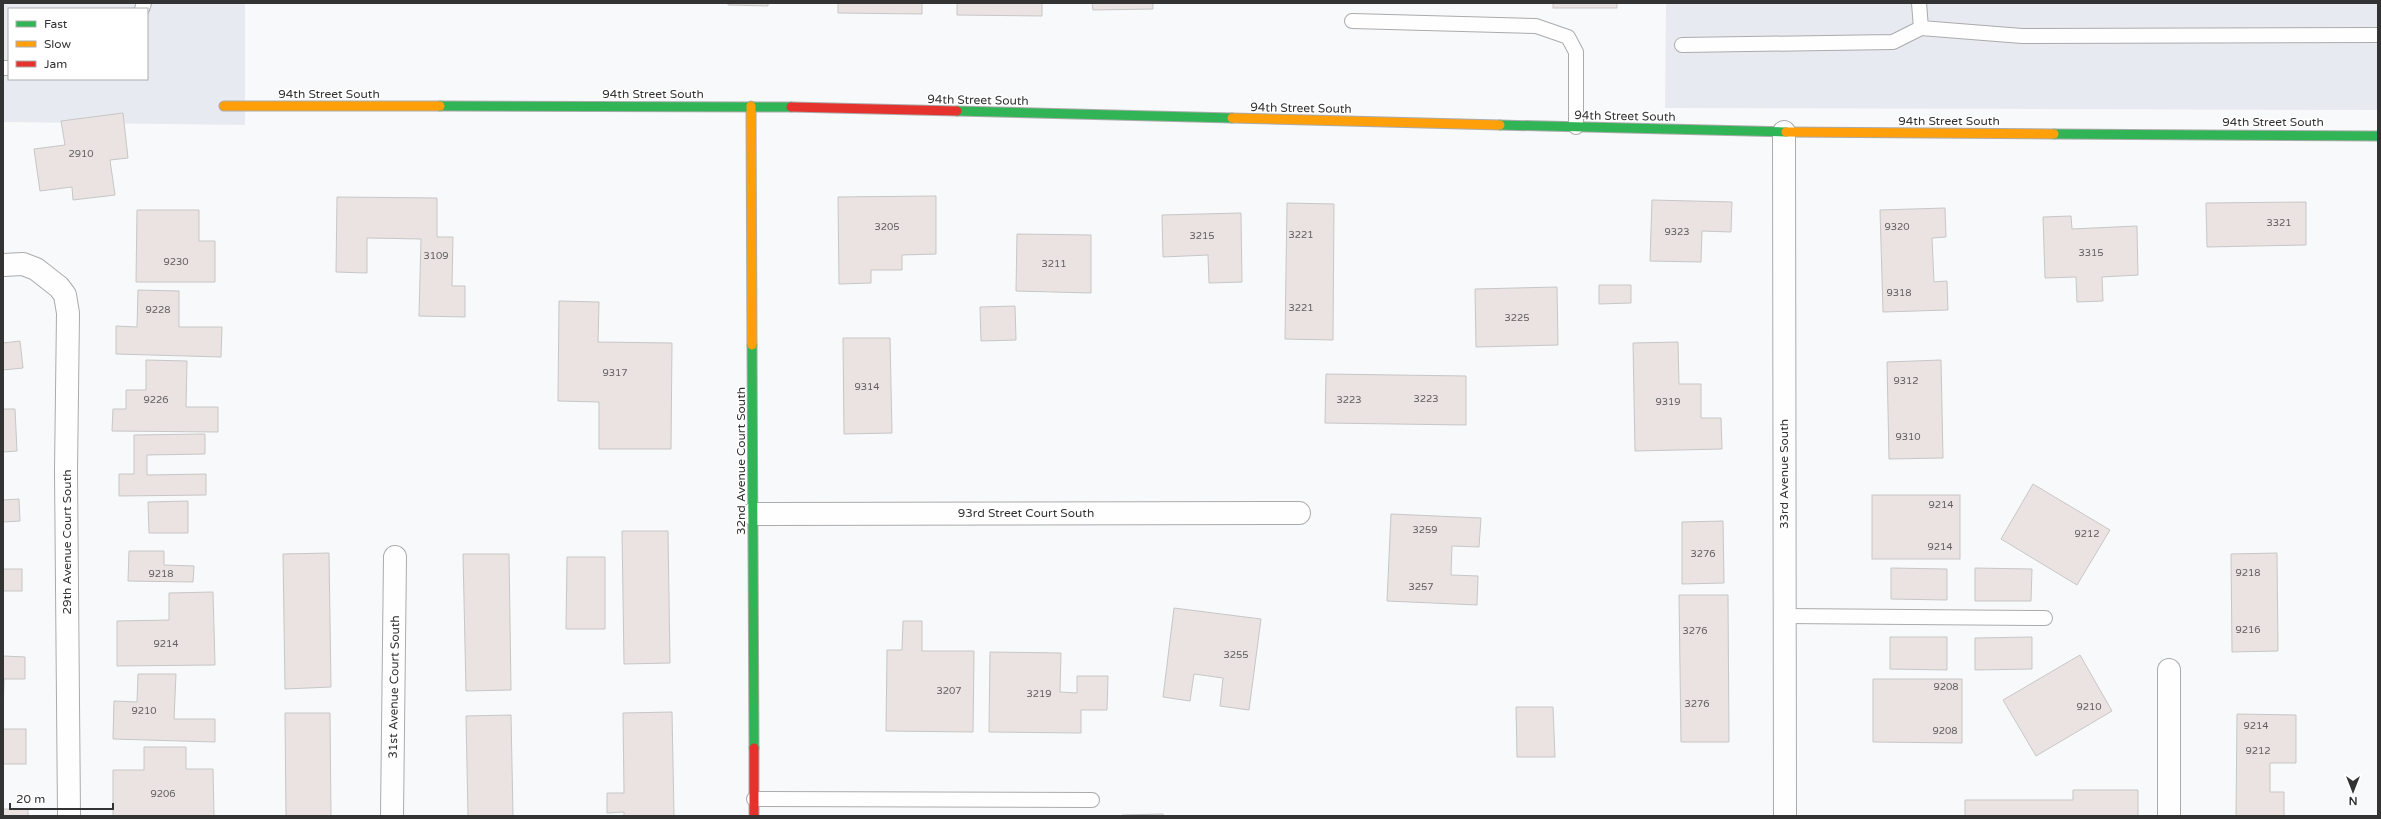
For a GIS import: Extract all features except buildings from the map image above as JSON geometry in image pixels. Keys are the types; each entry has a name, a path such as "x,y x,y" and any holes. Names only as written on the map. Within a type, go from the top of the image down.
{"street":[{"name":"94th Street South","path":"224,106 751,106 1784,132 2378,136"},
{"name":"32nd Avenue Court South","path":"751,106 754,816"},
{"name":"33rd Avenue South","path":"1784,132 1785,816"},
{"name":"29th Avenue Court South","path":"3,265 23,264 36,269 59,287 64,296 68,313 66,479 68,816"},
{"name":"93rd Street Court South","path":"753,514 1299,513"},
{"name":"31st Avenue Court South","path":"392,816 395,557"},
{"path":"2169,670 2169,816"}],"lane":[{"path":"1919,3 1921,28"},
{"path":"1352,21 1536,26 1568,37 1576,52 1576,127"},
{"path":"1682,45 1893,42 1921,28 2022,36 2378,35"},
{"path":"1785,616 2045,618"},
{"path":"754,799 1092,800"}],"shaded area":[{"path":"3,3 245,3 245,125 3,122"},
{"path":"1666,3 2378,3 2378,110 1665,108"}],"traffic: fast":[{"path":"440,106 791,107"},
{"path":"957,111 1232,118"},
{"path":"1500,125 1786,132"},
{"path":"2054,134 2378,136"},
{"path":"752,345 754,748"}],"traffic: slow":[{"path":"224,106 440,106"},
{"path":"751,106 752,345"},
{"path":"1232,118 1500,125"},
{"path":"1786,132 2054,134"}],"traffic: jam":[{"path":"791,107 957,111"},
{"path":"754,748 754,816"}]}
